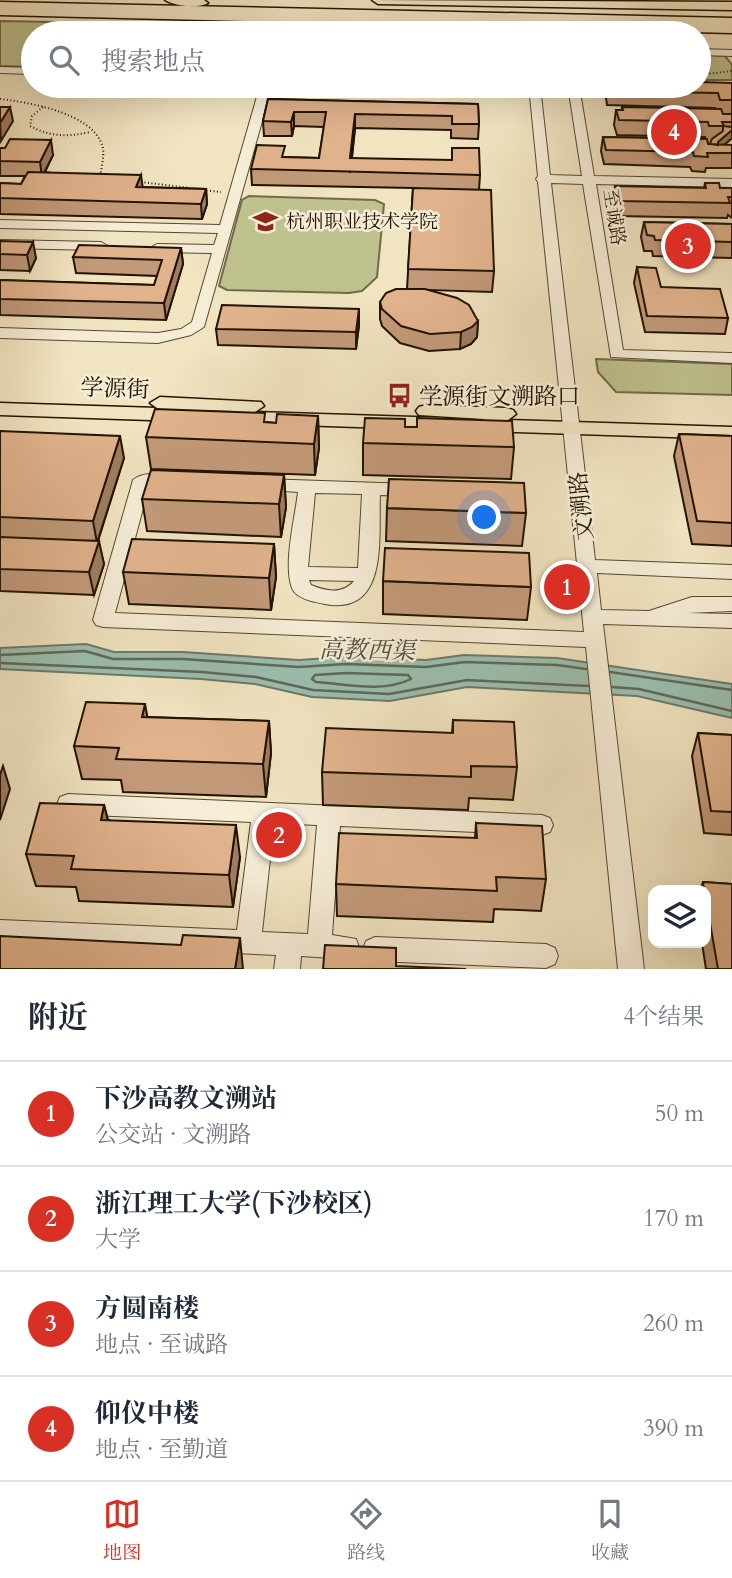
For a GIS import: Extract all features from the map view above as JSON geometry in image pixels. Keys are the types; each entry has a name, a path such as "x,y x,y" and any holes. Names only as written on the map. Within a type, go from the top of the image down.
{"highway":[{"path":"56,0 732,12"},
{"path":"0,9 517,21"},
{"path":"711,26 732,26"}],"main road":[{"path":"171,0 202,3"},
{"path":"378,0 732,6"},
{"path":"0,9 317,21"},
{"path":"711,27 732,26"},
{"name":"学源街","path":"0,398 571,422 732,433"},
{"name":"学源街","path":"0,409 571,422 732,421"}],"street":[{"path":"711,53 731,54"},
{"path":"0,70 21,71"},
{"path":"0,332 158,338 186,332 199,324 262,98"},
{"name":"文溯路","path":"535,98 631,969"},
{"name":"至诚路","path":"576,98 616,354 732,358"},
{"path":"542,180 732,183"},
{"path":"0,224 225,229"},
{"path":"0,244 110,247"},
{"path":"137,247 220,249"},
{"path":"197,482 142,481 103,621 330,630 596,650"},
{"path":"252,484 426,490"},
{"path":"307,486 298,573 302,589 333,599 354,596 363,587 367,575 371,488"},
{"path":"587,566 732,572"},
{"path":"298,573 367,575"},
{"path":"330,630 333,599"},
{"path":"650,619 692,604 732,604"},
{"path":"593,617 732,621"},
{"path":"68,804 542,825"},
{"path":"248,942 264,813"},
{"path":"320,946 329,816"},
{"path":"0,932 248,942 289,957 320,946 546,956"}],"path":[{"path":"711,74 732,71"},
{"path":"0,99 43,107 66,116 92,132 100,138 104,149 102,172 111,178"},
{"path":"43,107 32,116 30,126 41,134 77,135 92,132"},
{"path":"139,182 235,194"}],"green space":[{"path":"0,21 21,21 21,67 0,66"},
{"path":"711,55 725,56 732,65 732,80 711,80"},
{"path":"249,196 375,200 384,204 377,277 362,291 349,293 227,290 219,286 242,200"},
{"path":"596,359 732,364 732,395 616,392 598,372"}],"water":[{"path":"86,644 114,652 183,652 299,660 345,657 426,660 464,655 557,658 732,684 732,718 637,696 467,687 390,701 312,697 255,684 201,679 0,669 0,648"}],"building":[{"path":"711,82 732,83 732,100 720,100 718,93 711,93"},
{"path":"268,99 478,104 479,124 452,124 452,116 355,114 350,158 452,160 452,148 479,148 480,175 251,169 257,145 285,146 282,157 319,158 326,112 294,112 291,122 263,121"},
{"path":"0,107 10,107 0,123"},
{"path":"622,107 721,109 723,114 732,114 732,122 722,122 724,126 709,126 708,122 619,120 616,110 623,110"},
{"path":"723,126 732,127 732,130 718,145 710,144 712,139 723,131"},
{"path":"603,137 707,139 708,144 732,145 732,153 707,153 708,157 694,156 693,152 606,150"},
{"path":"10,139 51,140 40,162 0,161 0,148 5,148"},
{"path":"28,172 141,175 136,187 206,189 201,204 0,198 0,183 21,184"},
{"path":"705,183 719,183 720,188 732,188 732,197 728,197 730,203 618,201 615,186 706,188"},
{"path":"413,188 491,190 494,271 408,269"},
{"path":"644,222 732,224 732,242 655,240 654,236 647,235"},
{"path":"0,241 33,242 27,255 0,254"},
{"path":"79,245 181,248 164,303 0,299 0,280 154,285 162,260 73,257"},
{"path":"637,267 656,268 661,287 720,289 728,318 647,316"},
{"path":"396,289 425,289 457,298 469,305 478,321 461,332 430,334 401,326 382,309 380,302 386,293"},
{"path":"222,305 359,309 356,332 216,329"},
{"path":"155,409 265,413 264,422 276,423 277,414 318,416 314,444 146,437"},
{"path":"365,418 405,419 405,427 417,427 417,418 512,421 514,447 363,443"},
{"path":"0,431 120,436 93,521 0,517"},
{"path":"679,434 732,436 732,523 697,521"},
{"path":"151,470 284,475 279,504 142,499"},
{"path":"389,479 524,483 526,513 387,508"},
{"path":"0,537 99,541 89,572 0,569"},
{"path":"132,539 274,544 269,578 123,572"},
{"path":"385,548 529,553 531,587 383,581"},
{"path":"86,702 145,704 142,717 269,721 263,764 116,759 119,748 74,746"},
{"path":"453,720 514,722 517,767 471,766 471,777 322,772 326,728 453,733"},
{"path":"698,733 732,735 732,812 711,811"},
{"path":"40,803 104,805 101,820 236,825 229,875 71,869 74,856 26,854"},
{"path":"476,823 542,826 546,879 496,877 497,891 336,884 339,833 477,838"},
{"path":"703,882 732,884 732,969 718,969 711,929 711,885 703,885"},
{"path":"183,935 240,938 235,969 0,969 0,936 181,945"},
{"path":"325,945 396,948 396,966 466,969 323,969"}],"place":[{"name":"仰仪中楼","path":"674,132"},
{"name":"杭州职业技术学院","path":"266,221"},
{"name":"方圆南楼","path":"688,246"},
{"name":"学源街文溯路口","path":"399,396"},
{"name":"下沙高教文溯站","path":"567,587"},
{"name":"浙江理工大学(下沙校区)","path":"279,835"}],"water label":[{"name":"高教西渠","path":"367,650"}]}
